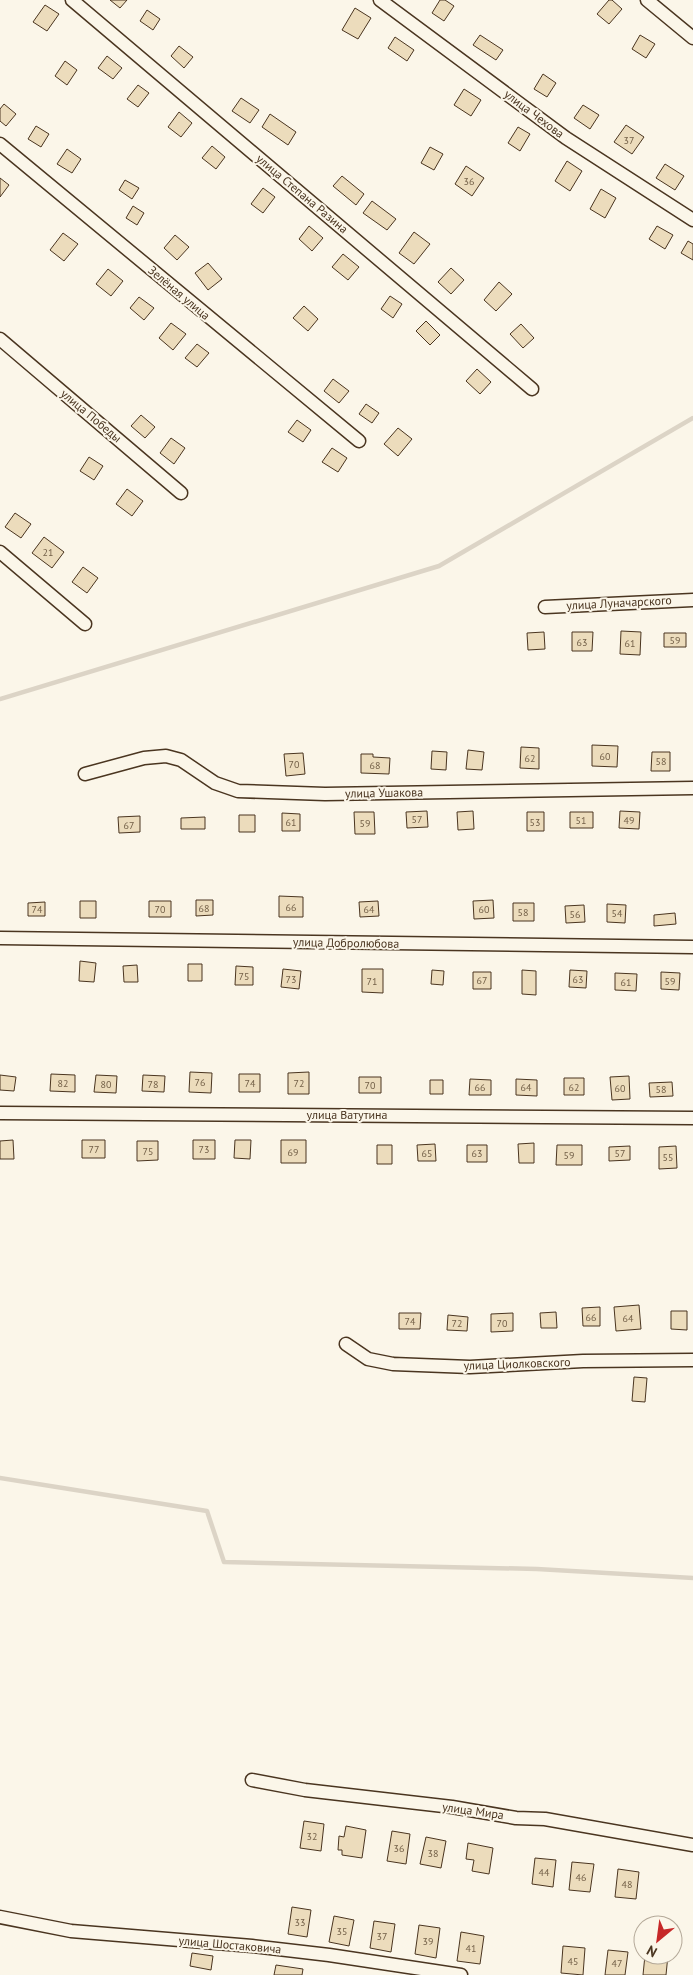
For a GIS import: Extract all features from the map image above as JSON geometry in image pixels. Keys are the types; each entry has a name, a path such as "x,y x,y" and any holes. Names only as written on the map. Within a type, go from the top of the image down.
{"street":[{"name":"улица Степана Разина","path":"72,0 532,389"},
{"name":"улица Чехова","path":"380,0 566,138 693,220"},
{"path":"647,0 693,38"},
{"name":"Зелёная улица","path":"0,144 359,441"},
{"name":"улица Победы","path":"0,339 181,493"},
{"path":"0,552 85,624"},
{"name":"улица Луначарского","path":"545,607 693,600"},
{"name":"улица Ушакова","path":"85,774 144,758 166,756 181,760 215,783 238,791 325,794 693,788"},
{"name":"улица Добролюбова","path":"0,938 693,947"},
{"name":"улица Ватутина","path":"0,1113 693,1118"},
{"name":"улица Циолковского","path":"346,1344 368,1359 393,1364 412,1365 470,1367 583,1361 693,1360"},
{"name":"улица Мира","path":"252,1780 305,1790 452,1807 516,1818 545,1819 693,1845"},
{"name":"улица Шостаковича","path":"0,1917 71,1931 319,1954 461,1975"}],"building":[{"path":"110,0 127,0 120,8"},
{"path":"440,0 445,0 454,6 444,21 432,13"},
{"path":"609,0 612,0 622,9 609,24 597,14"},
{"path":"45,5 59,14 47,31 33,22"},
{"path":"355,8 371,18 358,39 342,30"},
{"path":"147,10 160,19 153,30 140,21"},
{"path":"480,35 503,50 496,60 473,45"},
{"path":"640,35 655,44 646,58 632,49"},
{"path":"395,37 414,50 407,61 388,48"},
{"path":"179,46 193,57 184,68 171,56"},
{"path":"107,56 122,68 113,79 98,68"},
{"path":"65,61 77,70 67,85 55,76"},
{"path":"543,74 556,83 547,97 534,89"},
{"path":"138,85 149,93 138,107 127,99"},
{"path":"464,89 481,100 471,116 454,105"},
{"path":"241,98 259,110 250,123 232,111"},
{"path":"4,104 16,114 6,126 0,121 0,109"},
{"path":"583,105 599,115 590,129 574,118"},
{"path":"179,112 192,123 181,137 168,127"},
{"path":"270,114 296,132 288,145 262,127"},
{"path":"626,125 644,137 632,154 614,142"},
{"path":"36,126 49,134 41,147 28,139"},
{"path":"518,127 530,134 520,151 508,143"},
{"path":"212,146 225,157 216,169 202,158"},
{"path":"430,147 443,154 434,170 421,163"},
{"path":"67,149 81,159 72,173 57,164"},
{"path":"567,161 582,171 570,191 555,181"},
{"path":"665,164 684,176 675,190 656,178"},
{"path":"466,166 484,178 472,196 455,184"},
{"path":"342,176 364,194 356,205 333,186"},
{"path":"0,178 9,185 0,197"},
{"path":"125,180 139,188 132,199 119,190"},
{"path":"263,188 275,197 263,213 251,204"},
{"path":"601,189 616,198 605,218 590,209"},
{"path":"372,201 396,219 387,230 363,213"},
{"path":"133,206 144,213 137,225 126,218"},
{"path":"309,226 323,238 312,251 299,239"},
{"path":"657,226 673,235 665,249 649,239"},
{"path":"414,232 430,244 414,264 399,253"},
{"path":"63,233 78,244 64,261 50,250"},
{"path":"175,235 189,247 177,260 164,248"},
{"path":"688,241 693,244 693,260 681,253"},
{"path":"343,254 359,267 348,280 332,267"},
{"path":"208,263 222,279 208,290 195,273"},
{"path":"451,268 464,280 451,294 438,282"},
{"path":"108,269 123,281 111,296 96,284"},
{"path":"499,282 512,294 496,311 484,300"},
{"path":"390,296 402,304 393,318 381,309"},
{"path":"139,297 154,308 144,320 130,308"},
{"path":"304,306 318,319 308,331 293,318"},
{"path":"426,321 440,335 430,345 416,331"},
{"path":"171,323 186,334 173,350 159,338"},
{"path":"521,324 534,338 523,348 510,334"},
{"path":"197,344 209,353 197,367 185,358"},
{"path":"477,369 491,382 480,394 466,381"},
{"path":"333,379 349,391 339,403 324,391"},
{"path":"366,404 379,413 372,423 359,414"},
{"path":"141,415 155,427 145,438 131,426"},
{"path":"297,420 311,430 303,442 288,432"},
{"path":"398,428 412,439 398,456 384,444"},
{"path":"171,438 185,448 174,464 160,453"},
{"path":"332,448 347,458 338,472 322,462"},
{"path":"89,457 103,466 94,480 80,471"},
{"path":"127,489 143,501 132,516 116,504"},
{"path":"15,513 31,524 21,538 5,527"},
{"path":"44,537 64,552 52,568 32,553"},
{"path":"83,567 98,578 87,593 72,582"},
{"path":"621,631 641,632 640,655 620,654"},
{"path":"544,632 545,649 528,650 527,633"},
{"path":"572,632 593,632 592,651 572,651"},
{"path":"664,633 686,633 686,647 664,647"},
{"path":"592,745 618,746 617,767 592,766"},
{"path":"521,747 539,748 539,769 520,768"},
{"path":"468,750 484,752 482,770 466,769"},
{"path":"432,751 447,752 446,770 431,769"},
{"path":"652,752 670,752 670,771 651,771"},
{"path":"303,753 305,774 286,776 284,754"},
{"path":"361,754 373,754 373,757 390,758 389,774 361,773"},
{"path":"427,811 428,827 407,828 406,812"},
{"path":"473,811 474,829 458,830 457,812"},
{"path":"620,811 640,812 639,829 619,828"},
{"path":"354,812 374,812 375,834 355,834"},
{"path":"527,812 544,812 544,831 527,831"},
{"path":"570,812 593,812 593,828 570,828"},
{"path":"282,813 300,814 300,831 282,831"},
{"path":"239,815 255,815 255,832 239,832"},
{"path":"140,816 140,832 119,833 118,817"},
{"path":"205,817 205,829 181,829 181,818"},
{"path":"279,896 303,897 303,917 279,917"},
{"path":"196,900 213,900 213,915 196,916"},
{"path":"493,900 494,918 474,919 473,901"},
{"path":"80,901 96,901 96,918 80,918"},
{"path":"149,901 171,901 171,917 149,917"},
{"path":"378,901 379,916 360,917 359,902"},
{"path":"45,902 45,916 28,916 28,903"},
{"path":"513,903 534,903 534,921 513,921"},
{"path":"607,904 626,905 625,923 607,922"},
{"path":"584,905 585,922 566,923 565,906"},
{"path":"675,913 676,924 654,926 654,915"},
{"path":"80,961 96,963 94,982 79,981"},
{"path":"188,964 202,964 202,981 188,981"},
{"path":"137,965 138,982 124,982 123,966"},
{"path":"236,966 253,967 253,985 235,985"},
{"path":"283,969 301,971 299,989 281,987"},
{"path":"362,969 383,969 383,993 362,992"},
{"path":"432,970 444,971 443,985 431,984"},
{"path":"522,970 536,971 536,995 522,994"},
{"path":"570,970 587,971 586,988 569,987"},
{"path":"473,972 491,972 491,989 473,989"},
{"path":"661,972 680,973 679,990 661,989"},
{"path":"615,973 637,974 636,991 615,990"},
{"path":"190,1072 212,1073 211,1093 189,1092"},
{"path":"309,1072 309,1094 288,1094 288,1073"},
{"path":"51,1074 75,1075 75,1092 50,1091"},
{"path":"239,1074 260,1074 260,1092 239,1092"},
{"path":"0,1075 16,1077 14,1091 0,1090"},
{"path":"96,1075 117,1076 116,1093 94,1092"},
{"path":"143,1075 165,1076 164,1092 142,1091"},
{"path":"629,1076 630,1099 612,1100 610,1077"},
{"path":"359,1077 381,1077 381,1093 359,1093"},
{"path":"564,1078 584,1078 584,1095 564,1095"},
{"path":"470,1079 491,1080 491,1095 469,1095"},
{"path":"516,1079 537,1080 537,1096 516,1095"},
{"path":"430,1080 443,1080 443,1094 430,1094"},
{"path":"672,1082 673,1096 650,1097 649,1083"},
{"path":"13,1140 14,1159 0,1159 0,1141"},
{"path":"82,1140 105,1140 105,1158 82,1158"},
{"path":"193,1140 215,1140 215,1159 193,1159"},
{"path":"235,1140 251,1140 250,1159 234,1158"},
{"path":"281,1140 306,1140 306,1163 281,1163"},
{"path":"137,1141 158,1141 158,1160 137,1161"},
{"path":"534,1143 534,1163 519,1163 518,1144"},
{"path":"435,1144 436,1161 418,1161 417,1145"},
{"path":"377,1145 392,1145 392,1164 377,1164"},
{"path":"467,1145 487,1145 487,1162 467,1162"},
{"path":"557,1145 582,1145 582,1165 556,1165"},
{"path":"630,1146 630,1160 609,1161 609,1147"},
{"path":"676,1146 677,1168 659,1169 659,1147"},
{"path":"639,1305 641,1329 616,1331 614,1307"},
{"path":"600,1307 600,1326 583,1326 582,1308"},
{"path":"671,1311 687,1311 687,1330 671,1329"},
{"path":"556,1312 557,1328 541,1328 540,1313"},
{"path":"399,1313 421,1313 420,1329 399,1329"},
{"path":"513,1313 513,1331 491,1332 491,1314"},
{"path":"448,1315 468,1317 467,1331 447,1330"},
{"path":"634,1377 647,1378 645,1402 632,1401"},
{"path":"304,1821 324,1824 321,1851 300,1848"},
{"path":"346,1826 366,1830 362,1858 342,1855 342,1850 338,1850 339,1836 344,1837"},
{"path":"392,1831 410,1834 406,1864 387,1861"},
{"path":"426,1837 446,1841 441,1868 420,1864"},
{"path":"468,1843 493,1848 489,1874 472,1871 474,1860 466,1859"},
{"path":"535,1858 556,1860 553,1887 532,1884"},
{"path":"572,1862 594,1864 590,1892 569,1890"},
{"path":"618,1869 639,1872 636,1899 615,1897"},
{"path":"292,1907 311,1910 307,1937 288,1934"},
{"path":"334,1916 354,1920 349,1946 329,1942"},
{"path":"374,1921 395,1924 391,1952 370,1948"},
{"path":"419,1925 440,1928 436,1958 415,1954"},
{"path":"461,1932 484,1936 480,1964 457,1961"},
{"path":"563,1946 585,1948 583,1975 561,1973"},
{"path":"608,1950 628,1952 625,1975 605,1975"},
{"path":"192,1953 213,1956 211,1970 190,1966"},
{"path":"276,1965 303,1969 302,1975 274,1975"},
{"path":"644,1965 667,1965 666,1975 643,1975"}],"waterway":[{"path":"0,699 439,566 693,418"},
{"path":"0,1478 207,1511 224,1562 537,1569 693,1578"}]}
